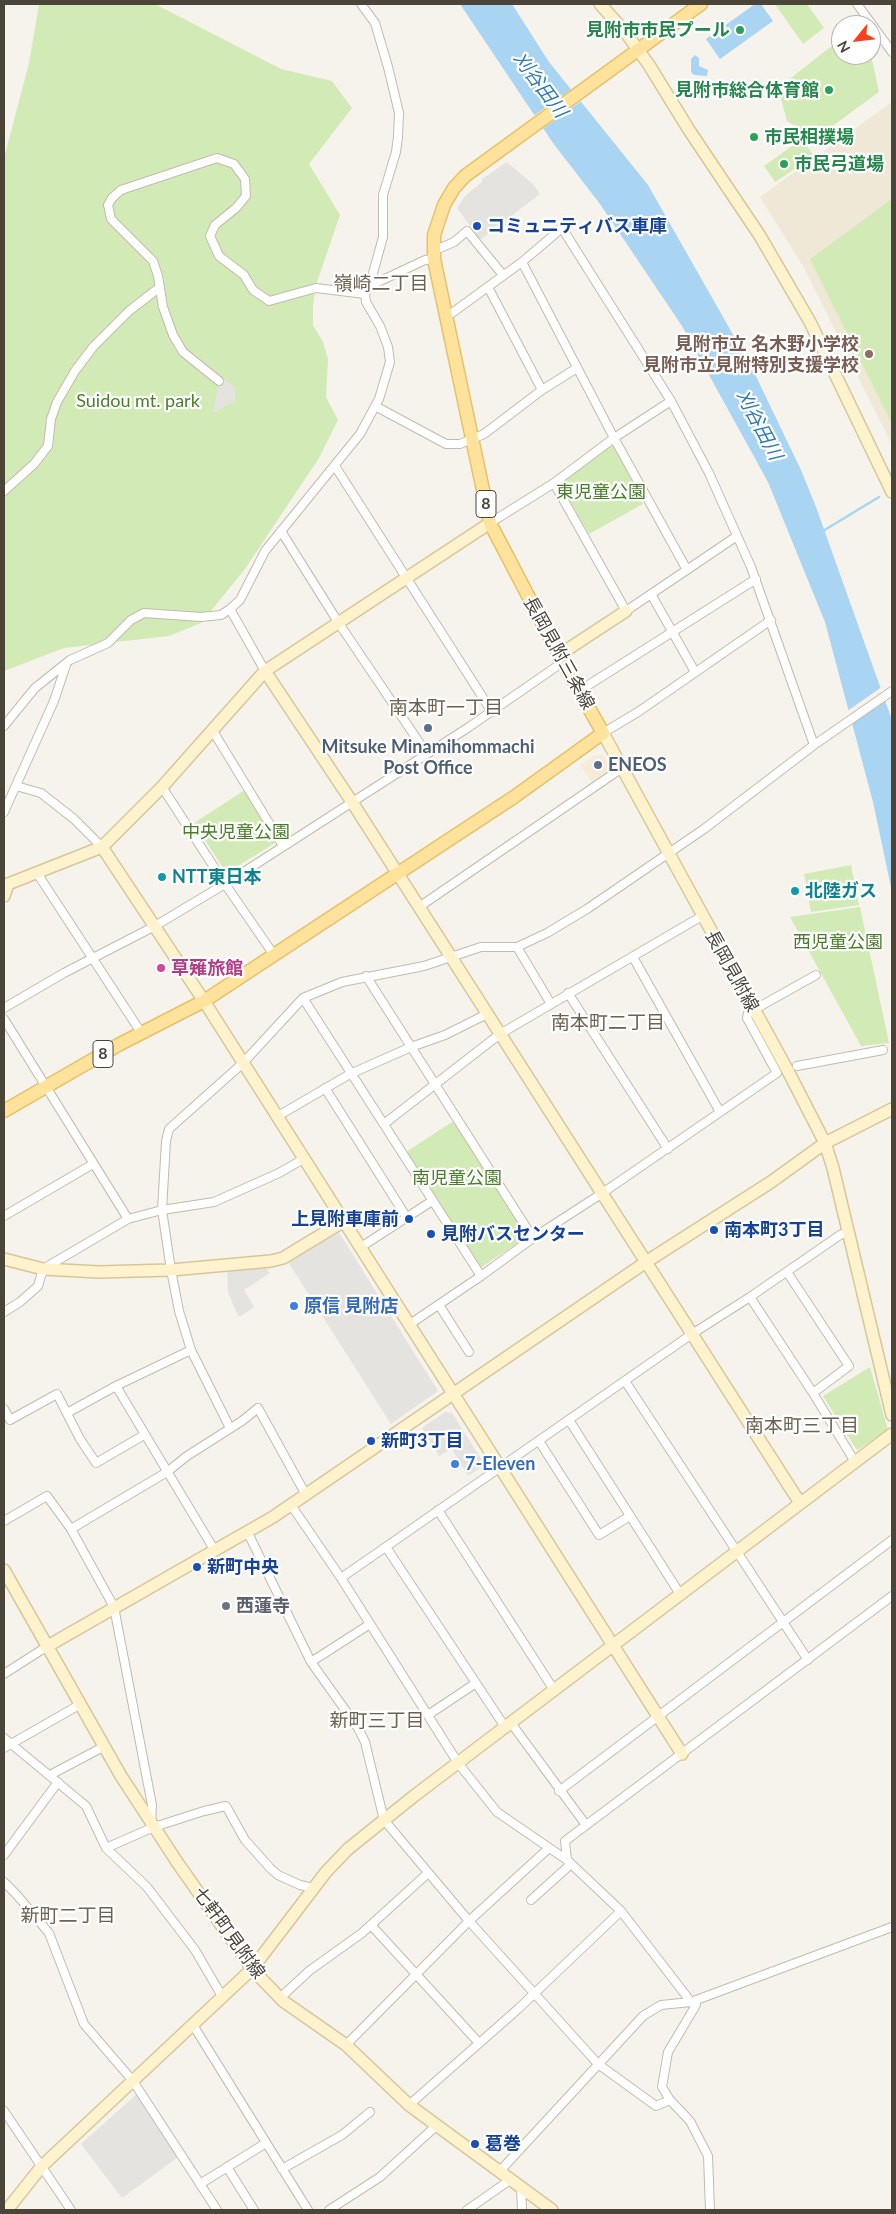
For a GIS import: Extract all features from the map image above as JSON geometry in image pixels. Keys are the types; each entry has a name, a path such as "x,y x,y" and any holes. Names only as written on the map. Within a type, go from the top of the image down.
{"main road":[{"name":"長岡見附三条線","path":"603,733 561,659 490,523 445,315 434,255 437,221 454,188 480,164 701,4"},
{"name":"8","path":"4,1111 204,1001 514,797 603,733"}],"street":[{"path":"4,726 35,688 80,654 108,643 131,620 144,613 201,616 220,615 230,609 240,600 266,551 336,466 360,434 375,406 390,362 388,347 380,326 366,302 365,294 370,284 383,237 383,195 396,152 399,125 397,99 378,32 369,12 361,4"},
{"path":"600,4 639,50 688,130 760,236 810,322 892,492"},
{"path":"857,4 892,52"},
{"path":"219,381 183,352 173,335 163,307 158,276 153,261 111,219 108,205 112,198 121,190 217,158 234,164 245,179 246,196 236,208 215,225 210,236 219,256 244,275 252,290 269,301 316,288 365,294"},
{"path":"445,315 452,313 522,262 562,228 671,401 708,473 756,579 814,745"},
{"path":"370,284 425,260 454,242 467,231 503,275"},
{"path":"522,262 614,438 687,570"},
{"path":"4,491 34,464 48,446 51,419 57,402 75,371 93,347 129,311 160,287"},
{"path":"488,287 542,390"},
{"path":"375,406 446,444 460,444 484,434 542,390 577,368"},
{"path":"4,896 6,885 102,847 162,787 265,671 554,483 614,438 671,401"},
{"path":"336,466 492,712"},
{"path":"554,483 626,611"},
{"path":"281,531 338,622 427,754"},
{"path":"4,1008 91,958 155,926 427,754 492,712 626,611 737,536"},
{"path":"579,691 756,579"},
{"path":"650,594 695,672"},
{"path":"230,609 265,671 352,802 800,1504"},
{"path":"603,733 638,712 771,620"},
{"path":"4,812 54,701 66,664"},
{"path":"230,1428 192,1350 179,1311 162,1210 166,1141 169,1129 243,1063 303,998 342,982 424,966 481,947 517,947 547,933 587,909 668,853 814,745 892,691"},
{"path":"213,731 283,846"},
{"name":"長岡見附線","path":"603,733 825,1143 892,1415"},
{"path":"418,908 622,768"},
{"path":"16,786 41,793 74,820 102,847 305,1158 682,1754"},
{"path":"162,787 224,884 274,955"},
{"path":"37,873 142,1034"},
{"path":"384,1124 500,1034 702,916"},
{"path":"517,947 551,1004"},
{"path":"633,957 720,1112"},
{"path":"410,1324 533,1238 668,1149 778,1073 747,1018 748,1013 816,975"},
{"path":"366,976 533,1238"},
{"path":"568,993 668,1149"},
{"path":"303,998 481,1276"},
{"path":"278,1116 350,1074 411,1047 445,1035 487,1014"},
{"path":"4,1019 128,1219"},
{"path":"797,1066 883,1050"},
{"path":"325,1088 407,1218"},
{"path":"4,1674 46,1647 248,1532 291,1505 453,1392 646,1262 771,1182 825,1143 892,1109"},
{"path":"4,1312 20,1302 38,1286 43,1269 128,1219 162,1210 214,1202 279,1173 305,1158"},
{"path":"4,1216 93,1164"},
{"path":"361,1247 432,1201"},
{"path":"4,1259 43,1269 99,1272 171,1270 283,1258 344,1221"},
{"path":"341,1578 692,1334 840,1235 848,1232"},
{"path":"787,1272 849,1366 813,1393"},
{"path":"750,1297 813,1393 855,1462"},
{"path":"439,1305 469,1352"},
{"path":"66,1413 116,1386 192,1350"},
{"path":"625,1381 808,1660"},
{"path":"116,1386 215,1551"},
{"path":"4,1409 10,1420 57,1394 66,1413 96,1462 144,1435"},
{"path":"72,1529 167,1472 187,1456 258,1408 306,1495"},
{"path":"568,1420 680,1594"},
{"path":"7,2210 42,2166 252,1969 314,1888 348,1849 458,1763 892,1434"},
{"path":"539,1441 599,1535 630,1516"},
{"path":"4,1521 47,1496 52,1500 72,1529 114,1607 150,1795 153,1825"},
{"path":"291,1505 341,1578 458,1763 497,1812 569,1862 622,1911 694,2004"},
{"path":"438,1510 554,1690"},
{"path":"248,1532 311,1662 353,1721 365,1742 384,1820 427,1874 598,2064 656,2106 670,2100"},
{"path":"559,1791 892,1540"},
{"path":"386,1547 476,1683 586,1825"},
{"name":"七軒町見附線","path":"4,1571 103,1746 153,1825 252,1969 280,1998 346,2046 409,2105 552,2210"},
{"path":"569,1862 566,1841 892,1596"},
{"path":"311,1662 370,1624"},
{"path":"428,1715 476,1683"},
{"path":"79,1705 5,1744 50,1775 86,1806 106,1848 147,1887 195,1950 223,1998"},
{"path":"50,1775 103,1746"},
{"path":"4,1855 58,1782"},
{"path":"106,1848 153,1825 226,1806 245,1840 271,1869 278,1875 300,1885 314,1888"},
{"path":"346,2046 469,1921 549,1848"},
{"path":"531,1900 569,1862"},
{"path":"280,1998 309,1971 371,1925 427,1874"},
{"path":"4,1882 49,1933 84,2024 133,2081 217,2210"},
{"path":"409,2105 622,1911"},
{"path":"371,1925 479,2043"},
{"path":"499,2172 642,2016 661,2005 694,2004 892,1927"},
{"path":"694,2004 668,2052 662,2087 670,2100 690,2122 708,2156 710,2210"},
{"path":"193,2025 308,2210"},
{"path":"282,2169 342,2135 370,2112"},
{"path":"5,2116 72,2210"},
{"path":"329,2210 380,2177 436,2126"},
{"path":"200,2184 266,2142"},
{"path":"227,2167 254,2210"},
{"path":"467,2210 510,2180"},
{"path":"521,2187 522,2210"}],"shaded area":[{"name":"見附市立 名木野小学校 見附市立見附特別支援学校","path":"892,102 892,440 890,441 804,268 760,197"},
{"path":"507,162 533,184 540,194 480,240 457,208 466,195 482,182 482,179"},
{"path":"220,377 235,387 235,401 213,413"},
{"path":"595,755 603,755 612,771 593,784 580,765"},
{"path":"338,1231 438,1391 391,1424 288,1262"},
{"path":"227,1268 266,1269 270,1273 244,1290 254,1307 240,1317 228,1292"},
{"path":"445,1412 452,1413 485,1465 468,1476 452,1449 439,1456 422,1428"},
{"path":"139,2092 181,2155 122,2198 81,2144"}],"green space":[{"name":"Suidou mt. park","path":"39,4 155,4 281,69 332,81 352,108 309,164 340,215 316,285 313,305 313,325 323,342 328,359 326,397 338,420 319,458 245,569 201,623 169,636 64,648 4,671 4,158 29,63"},
{"path":"775,4 807,4 824,28 803,44"},
{"name":"見附市総合体育館","path":"831,46 831,65 873,65 879,92 816,138 787,121 778,88"},
{"path":"802,139 814,156 775,182 764,166"},
{"path":"892,199 892,424 810,259"},
{"name":"東児童公園","path":"611,446 615,447 643,504 589,534 560,484 561,481"},
{"name":"中央児童公園","path":"245,790 276,838 275,843 230,871 225,871 194,823"},
{"path":"851,865 859,905 811,912 804,874"},
{"name":"西児童公園","path":"860,907 889,1043 861,1046 790,917"},
{"name":"南児童公園","path":"452,1122 457,1124 528,1236 480,1268 406,1152"},
{"path":"870,1367 888,1430 857,1450 823,1396"}],"water":[{"name":"刈谷田川","path":"460,4 512,4 549,62 648,185 752,368 801,470 816,507 892,720 892,892 873,802 825,622 768,482 682,326 600,204 553,143"},
{"name":"見附市市民プール","path":"755,4 761,4 773,21 720,59 706,39"},
{"name":"見附市市民プール","path":"695,55 699,58 699,66 708,70 707,76 694,75 691,72 691,59"}],"pier":[{"path":"573,88 583,100 541,130 532,117"},
{"path":"883,686 885,690 847,717 846,712"}],"waterway":[{"path":"823,531 879,497"}],"place":[{"name":"見附市市民プール","path":"740,30"},
{"name":"見附市総合体育館","path":"829,90"},
{"name":"市民相撲場","path":"754,137"},
{"name":"市民弓道場","path":"784,164"},
{"name":"コミュニティバス車庫","path":"477,226"},
{"name":"見附市立 名木野小学校 見附市立見附特別支援学校","path":"869,354"},
{"name":"Mitsuke Minamihommachi Post Office","path":"428,728"},
{"name":"ENEOS","path":"598,765"},
{"name":"NTT東日本","path":"162,877"},
{"name":"北陸ガス","path":"795,891"},
{"name":"草薙旅館","path":"161,968"},
{"name":"上見附車庫前","path":"409,1219"},
{"name":"南本町3丁目","path":"714,1230"},
{"name":"見附バスセンター","path":"431,1234"},
{"name":"原信 見附店","path":"294,1306"},
{"name":"新町3丁目","path":"371,1441"},
{"name":"7-Eleven","path":"455,1464"},
{"name":"新町中央","path":"197,1567"},
{"name":"西蓮寺","path":"226,1606"},
{"name":"葛巻","path":"475,2144"}],"district":[{"name":"嶺崎二丁目","path":"381,284"},
{"name":"南本町一丁目","path":"446,708"},
{"name":"南本町二丁目","path":"608,1023"},
{"name":"南本町三丁目","path":"802,1426"},
{"name":"新町三丁目","path":"377,1721"},
{"name":"新町二丁目","path":"68,1916"}]}
